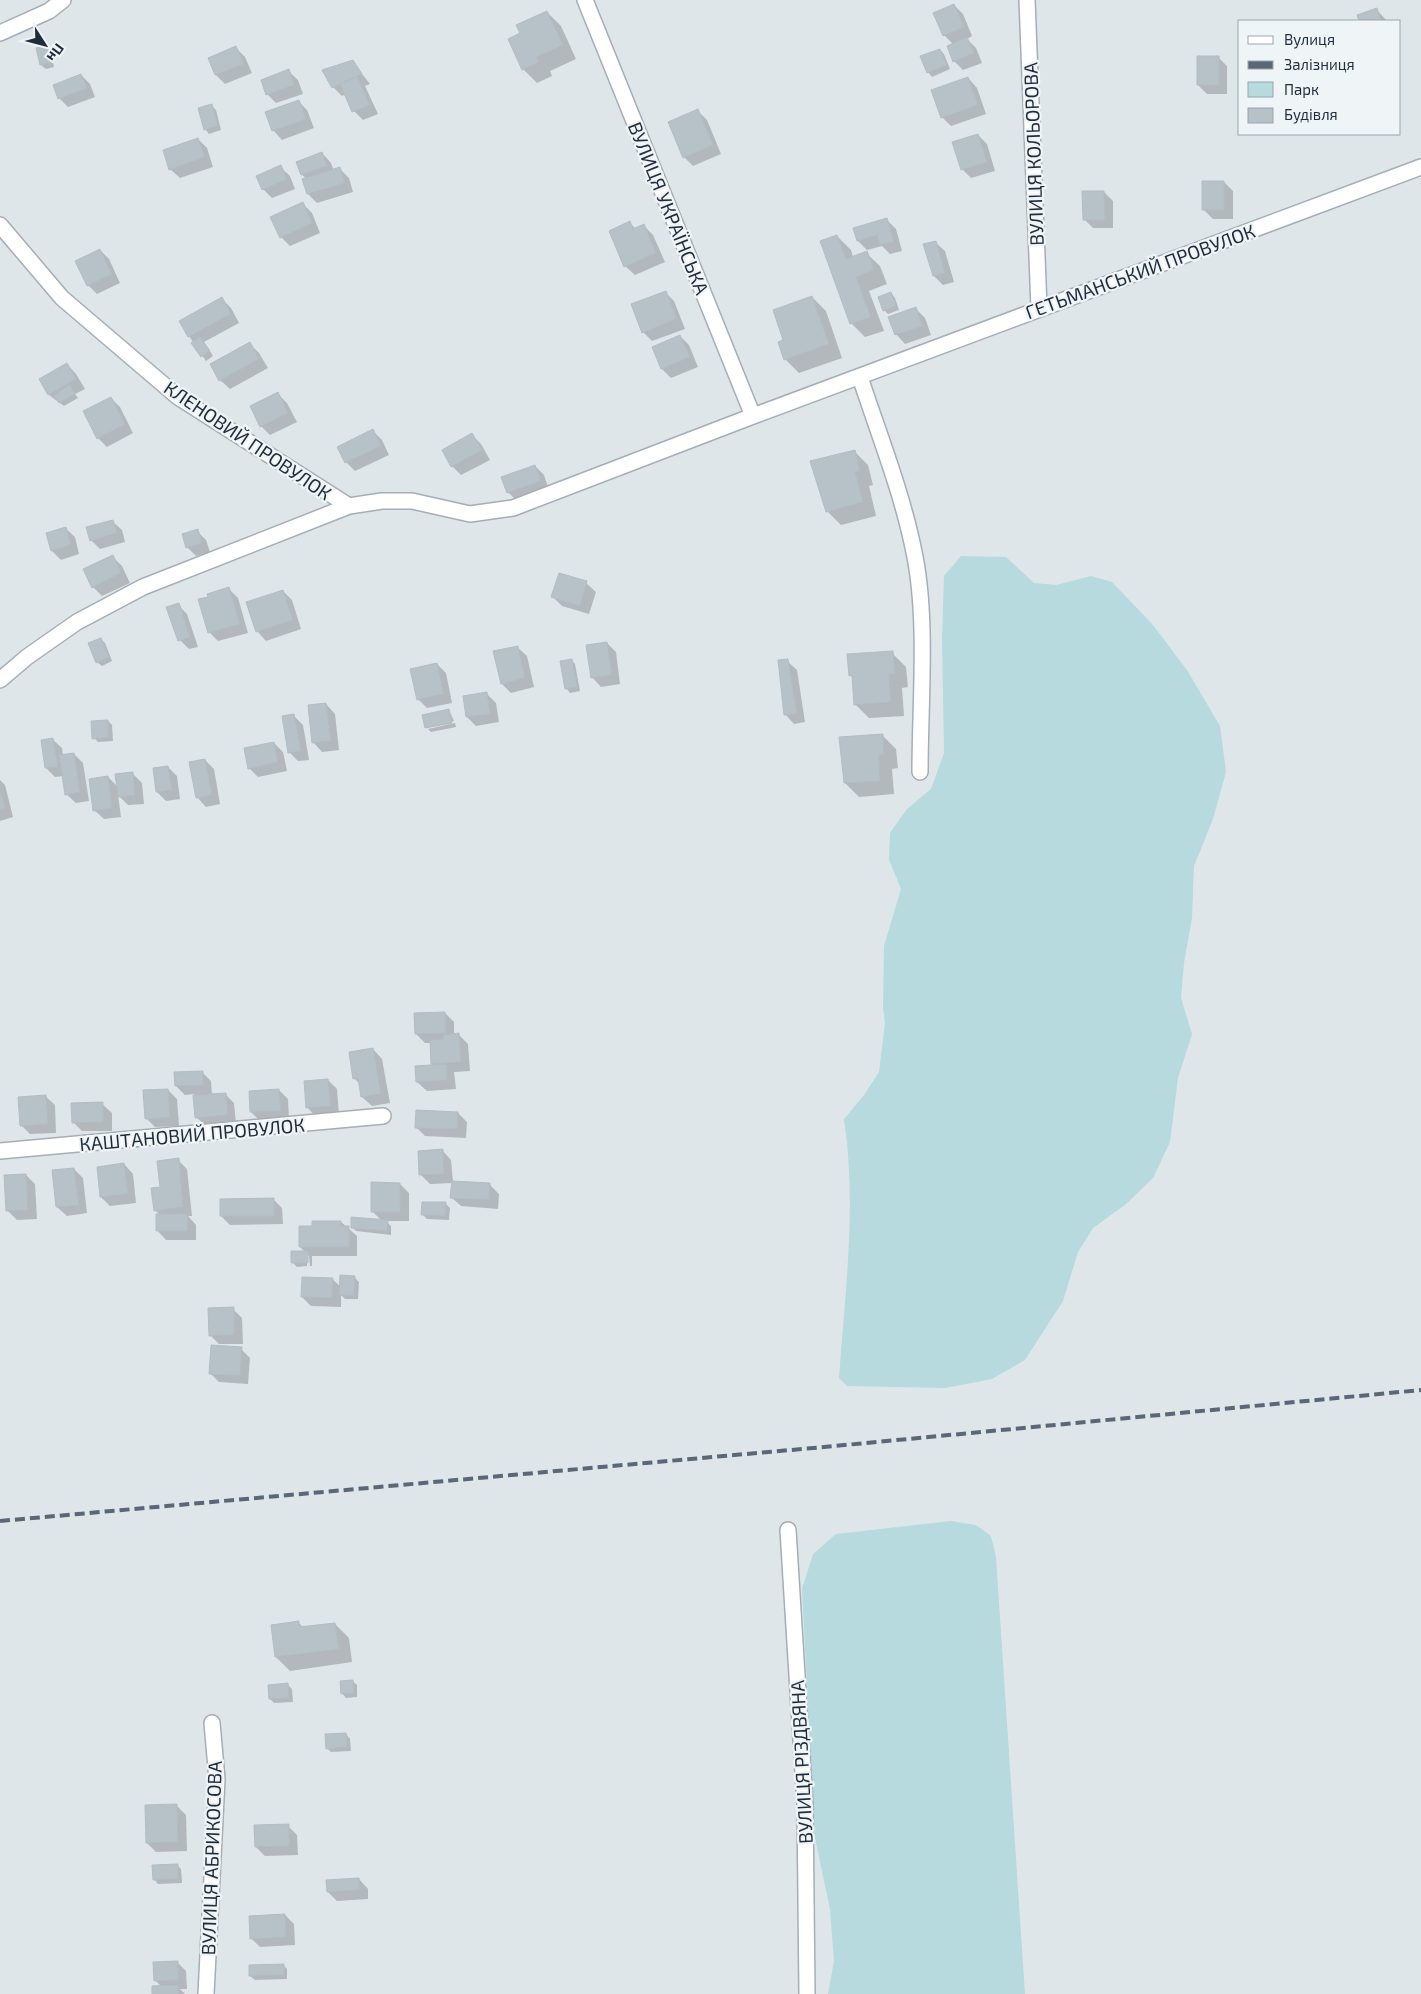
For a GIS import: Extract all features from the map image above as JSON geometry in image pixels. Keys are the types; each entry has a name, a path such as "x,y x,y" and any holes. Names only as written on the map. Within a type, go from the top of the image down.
{"street":[{"path":"0,33 49,11 63,0"},
{"name":"ВУЛИЦЯ УКРАЇНСЬКА","path":"584,0 753,416"},
{"name":"ВУЛИЦЯ КОЛЬОРОВА","path":"1027,0 1039,308"},
{"name":"ГЕТЬМАНСЬКИЙ ПРОВУЛОК","path":"753,416 1421,166"},
{"name":"КЛЕНОВИЙ ПРОВУЛОК","path":"0,225 62,298 178,397 349,506"},
{"path":"860,377 901,501 914,553 921,604 920,772"},
{"name":"КЛЕНОВИЙ ПРОВУЛОК","path":"0,680 27,657 77,622 143,587 349,506 382,500 412,501 470,514 513,508 753,416"},
{"name":"КАШТАНОВИЙ ПРОВУЛОК","path":"0,1151 383,1116"},
{"name":"ВУЛИЦЯ РІЗДВЯНА","path":"788,1530 805,1804 807,1994"},
{"name":"ВУЛИЦЯ АБРИКОСОВА","path":"206,1994 217,1779 212,1723"}],"green space":[{"path":"961,556 1006,557 1034,583 1056,585 1091,576 1112,582 1153,625 1187,670 1220,726 1226,772 1213,819 1194,866 1192,918 1184,963 1181,998 1192,1034 1178,1078 1170,1142 1153,1178 1125,1205 1093,1228 1078,1252 1063,1301 1025,1360 992,1379 945,1388 847,1386 839,1378 850,1216 850,1183 844,1119 864,1095 879,1072 885,1022 883,1008 884,946 901,889 889,860 890,833 907,809 931,789 944,753 942,638 944,576"},
{"path":"951,1521 976,1525 991,1536 996,1557 1025,1994 828,1994 834,1961 830,1909 815,1838 802,1589 813,1554 836,1534"}],"building":[{"path":"954,4 964,27 943,36 933,13"},
{"path":"1377,8 1381,20 1359,20 1357,15"},
{"path":"547,11 563,45 537,57 539,62 522,70 508,39 520,33 516,25"},
{"path":"967,37 974,53 953,62 947,46"},
{"path":"47,46 51,63 40,65 36,48"},
{"path":"236,46 244,64 215,75 208,58"},
{"path":"940,49 947,65 927,73 920,56"},
{"path":"1197,56 1219,56 1219,85 1197,85"},
{"path":"353,60 362,74 332,88 322,70"},
{"path":"289,69 294,85 266,95 261,80"},
{"path":"81,74 87,88 58,99 53,85"},
{"path":"357,76 370,105 352,112 340,84"},
{"path":"968,77 978,105 941,118 931,90"},
{"path":"299,100 306,119 272,131 265,112"},
{"path":"212,104 218,126 204,130 198,108"},
{"path":"698,109 713,145 683,158 668,122"},
{"path":"978,134 987,162 961,170 952,142"},
{"path":"198,138 205,157 169,170 163,150"},
{"path":"322,152 327,166 301,175 296,162"},
{"path":"281,165 287,179 262,190 256,176"},
{"path":"340,167 345,183 307,194 302,179"},
{"path":"1202,181 1224,181 1224,210 1202,210"},
{"path":"1082,191 1104,191 1105,220 1083,220"},
{"path":"303,202 312,223 280,238 270,217"},
{"path":"887,218 894,242 880,245 877,235 857,241 853,228"},
{"path":"630,221 633,229 644,224 656,253 624,267 609,231"},
{"path":"837,235 846,259 867,251 874,270 856,277 871,317 850,324 820,241"},
{"path":"936,241 945,273 933,276 923,244"},
{"path":"100,249 112,274 87,286 75,261"},
{"path":"666,291 677,319 642,333 631,304"},
{"path":"891,292 896,306 883,311 878,297"},
{"path":"812,296 829,344 784,360 778,342 783,340 773,310"},
{"path":"222,297 231,314 188,337 179,321"},
{"path":"916,307 923,326 895,335 888,317"},
{"path":"680,335 690,357 661,369 652,347"},
{"path":"200,337 210,351 201,357 191,343"},
{"path":"250,342 259,359 219,381 210,364"},
{"path":"67,363 76,379 48,395 39,379"},
{"path":"70,385 75,394 59,403 54,395"},
{"path":"278,392 288,413 260,427 250,406"},
{"path":"111,397 125,424 97,439 83,411"},
{"path":"373,429 381,446 345,463 337,447"},
{"path":"472,433 482,450 451,467 442,450"},
{"path":"855,450 860,471 855,472 863,502 826,512 810,461"},
{"path":"535,465 541,481 507,493 501,477"},
{"path":"113,520 117,533 90,541 86,527"},
{"path":"66,527 71,545 51,551 46,533"},
{"path":"198,529 202,543 186,548 182,534"},
{"path":"113,555 121,573 92,588 83,569"},
{"path":"559,573 587,581 580,606 551,597"},
{"path":"229,587 240,624 208,633 198,599 208,597 207,594"},
{"path":"283,590 293,620 256,632 246,602"},
{"path":"179,603 190,637 178,641 166,607"},
{"path":"101,638 109,657 96,663 88,643"},
{"path":"607,642 612,675 591,678 586,645"},
{"path":"518,646 525,678 501,684 493,651"},
{"path":"893,651 895,674 889,674 891,702 854,705 852,675 849,676 847,654"},
{"path":"572,659 577,687 565,689 560,661"},
{"path":"788,659 797,714 784,715 778,660"},
{"path":"437,663 444,694 417,700 410,669"},
{"path":"487,692 490,714 466,717 463,696"},
{"path":"326,703 331,741 312,743 308,705"},
{"path":"449,709 452,723 425,728 422,715"},
{"path":"294,714 301,751 288,753 282,716"},
{"path":"108,720 109,737 92,739 91,721"},
{"path":"883,734 884,755 879,755 880,781 844,783 839,737"},
{"path":"53,738 58,767 45,768 41,740"},
{"path":"274,742 278,762 248,769 244,748"},
{"path":"74,753 80,792 65,795 59,755"},
{"path":"205,759 212,795 196,798 189,762"},
{"path":"168,766 172,790 156,792 153,768"},
{"path":"133,772 135,795 118,797 115,774"},
{"path":"108,776 112,808 93,811 89,779"},
{"path":"0,789 5,808 0,810"},
{"path":"445,1012 446,1033 415,1034 414,1013"},
{"path":"459,1033 461,1062 431,1064 430,1040 444,1039 443,1035"},
{"path":"373,1048 381,1094 361,1097 358,1078 353,1079 349,1052"},
{"path":"446,1064 447,1080 416,1082 415,1066"},
{"path":"203,1071 203,1085 175,1086 174,1072"},
{"path":"328,1079 331,1106 306,1108 304,1081"},
{"path":"168,1089 170,1117 145,1119 143,1090"},
{"path":"279,1089 281,1111 250,1112 249,1091"},
{"path":"226,1093 228,1115 195,1118 193,1095"},
{"path":"46,1095 48,1124 20,1126 18,1097"},
{"path":"103,1102 103,1122 72,1123 71,1103"},
{"path":"416,1110 458,1112 457,1129 415,1128"},
{"path":"443,1149 444,1174 419,1175 418,1151"},
{"path":"179,1158 183,1207 154,1211 151,1188 160,1187 157,1161"},
{"path":"124,1163 128,1194 100,1197 97,1167"},
{"path":"74,1168 79,1205 56,1207 52,1170"},
{"path":"26,1174 28,1210 6,1211 4,1175"},
{"path":"452,1181 490,1183 489,1200 450,1198"},
{"path":"371,1182 400,1183 400,1212 371,1212"},
{"path":"274,1198 274,1216 220,1216 220,1199"},
{"path":"422,1202 446,1202 445,1216 421,1215"},
{"path":"156,1214 188,1214 187,1231 156,1231"},
{"path":"351,1217 388,1220 387,1231 351,1228"},
{"path":"312,1221 341,1221 341,1226 349,1226 349,1247 299,1247 299,1226 312,1226"},
{"path":"291,1251 308,1251 308,1263 291,1263"},
{"path":"340,1275 355,1276 354,1296 339,1295"},
{"path":"302,1277 333,1278 332,1298 301,1297"},
{"path":"234,1307 234,1335 209,1336 208,1308"},
{"path":"211,1345 242,1347 240,1376 209,1374"},
{"path":"299,1621 299,1627 335,1623 339,1649 275,1657 271,1625"},
{"path":"353,1680 354,1693 341,1694 340,1681"},
{"path":"288,1683 289,1698 269,1699 268,1685"},
{"path":"346,1733 347,1747 326,1749 325,1734"},
{"path":"177,1804 178,1842 146,1843 145,1805"},
{"path":"289,1824 289,1846 255,1847 254,1825"},
{"path":"178,1864 178,1879 153,1880 152,1865"},
{"path":"359,1878 360,1890 327,1892 326,1880"},
{"path":"285,1914 286,1937 250,1939 249,1916"},
{"path":"178,1961 178,1980 154,1981 153,1962"},
{"path":"284,1964 284,1975 249,1976 249,1965"},
{"path":"178,1985 178,1994 152,1994 152,1986"}],"railway":[{"path":"0,1521 824,1447 1421,1390"}]}
